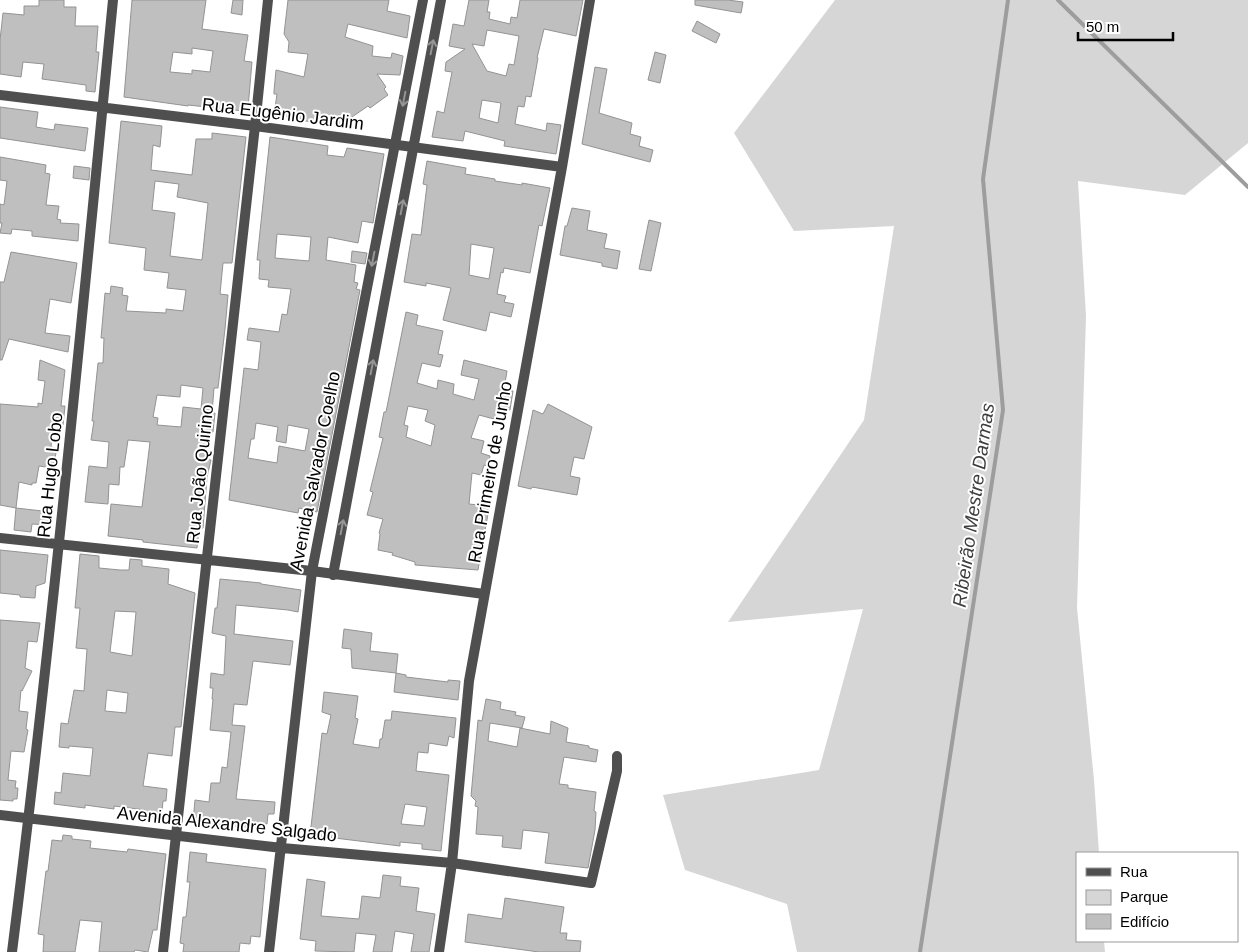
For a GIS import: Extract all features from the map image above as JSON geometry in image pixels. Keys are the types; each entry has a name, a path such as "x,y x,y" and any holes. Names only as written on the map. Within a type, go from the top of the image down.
{"street":[{"name":"Rua Hugo Lobo","path":"12,952 29,818 59,545 113,0"},
{"name":"Rua João Quirino","path":"163,952 268,0"},
{"name":"Avenida Salvador Coelho","path":"269,952 312,571 423,0"},
{"name":"Avenida Salvador Coelho","path":"333,574 441,0"},
{"name":"Rua Primeiro de Junho","path":"439,952 452,863 469,681 562,168 590,0"},
{"name":"Rua Eugênio Jardim","path":"0,95 396,144 562,168"},
{"path":"0,538 312,571 484,594"},
{"name":"Avenida Alexandre Salgado","path":"0,815 282,848 452,863 591,883 617,771 617,756"}],"green space":[{"path":"835,0 1248,0 1248,143 1185,195 1078,181 1086,316 1077,608 1094,780 1099,852 1076,852 1076,942 1104,942 1105,952 797,952 787,904 685,870 663,795 819,770 863,609 728,622 864,420 894,226 794,231 734,133"}],"building":[{"path":"39,0 64,0 64,7 76,7 75,26 98,26 96,52 99,52 95,92 86,91 86,85 42,79 44,64 23,62 21,77 0,74 0,40 3,13 24,15 24,6 39,6"},
{"path":"132,0 206,0 202,29 248,35 244,61 252,62 248,108 244,111 188,106 124,97","holes":["192,48 213,51 210,72 192,70 192,74 170,72 173,52 192,54"]},
{"path":"233,0 243,0 242,15 231,13"},
{"path":"288,0 389,0 387,11 410,16 407,38 348,24 345,37 373,46 372,56 391,58 392,53 403,56 400,75 377,74 386,87 384,89 388,95 370,108 368,106 349,119 348,124 305,121 305,119 274,115 277,94 274,94 276,70 304,77 308,54 288,52 289,42 284,34"},
{"path":"469,0 489,0 487,12 490,12 489,19 510,24 511,17 517,18 520,0 583,0 576,36 544,29 531,97 526,96 524,107 518,106 515,124 546,131 547,123 561,125 556,154 504,146 505,141 465,131 463,141 432,137 437,111 444,113 452,72 445,71 446,62 465,49 449,46 453,24 464,26","holes":["487,30 519,36 514,65 509,64 506,76 487,71 472,44 484,46","482,100 501,103 498,123 479,118"]},
{"path":"695,0 743,2 741,13 695,5"},
{"path":"697,21 720,34 716,43 692,31"},
{"path":"655,52 666,55 660,83 648,80"},
{"path":"595,67 607,69 599,113 632,123 630,134 641,137 639,146 653,150 650,162 582,144"},
{"path":"0,107 38,112 36,127 54,130 55,124 88,128 85,151 0,138"},
{"path":"121,121 162,126 160,147 153,145 151,170 192,175 196,139 212,139 212,133 246,137 232,263 223,263 220,294 228,295 225,329 218,388 214,388 212,413 215,413 213,432 208,432 206,459 211,460 207,477 203,528 199,528 197,548 108,536 111,504 142,507 150,442 128,440 124,467 120,467 119,485 109,484 108,504 85,502 89,466 107,468 109,442 91,440 98,363 103,363 104,338 101,338 105,293 110,294 111,286 123,288 122,295 128,296 126,311 166,313 166,309 183,311 186,290 167,288 169,273 144,270 146,248 109,243","holes":["155,181 179,184 177,197 208,203 202,260 170,256 175,213 152,210","181,385 203,388 201,409 183,407 181,427 157,425 158,418 153,417 157,395 180,397"]},
{"path":"270,137 328,146 327,155 344,157 347,148 384,154 373,223 362,221 358,243 328,237 326,260 356,265 354,282 358,283 356,289 360,290 317,512 299,508 298,513 229,500 244,368 258,370 261,342 247,340 249,328 279,332 282,314 287,315 291,289 268,287 269,280 259,279 260,260 257,260","holes":["277,234 311,237 309,261 275,258","256,423 278,427 276,441 286,443 288,425 309,429 305,451 279,446 277,463 248,458 251,439 254,439"]},
{"path":"0,157 46,165 45,173 50,174 46,205 59,206 57,219 61,220 60,223 79,224 78,241 32,236 32,231 12,229 11,234 0,233 2,223 0,223 0,204 4,205 7,181 0,180"},
{"path":"427,161 466,168 465,174 495,179 495,181 550,188 542,226 539,225 530,273 504,268 503,273 501,272 497,294 506,296 504,302 514,304 511,317 490,312 486,331 443,320 451,288 426,283 426,286 404,282 412,234 421,235 427,185 423,184","holes":["471,244 494,248 489,279 469,275"]},
{"path":"74,166 90,168 89,180 73,178"},
{"path":"572,208 590,211 587,230 607,234 604,248 620,251 617,269 602,266 602,263 560,255 565,226 567,226"},
{"path":"649,220 661,223 651,271 639,269"},
{"path":"352,251 367,253 365,264 351,262"},
{"path":"11,252 77,263 71,303 50,299 45,333 70,336 68,352 9,339 2,360 0,360 0,282 4,282"},
{"path":"406,312 418,315 416,325 443,331 438,354 443,355 440,367 422,363 417,383 437,389 438,380 454,384 453,394 474,400 479,379 461,375 464,360 507,371 504,389 513,391 510,410 498,407 494,419 479,415 471,438 484,441 481,453 490,456 488,466 484,465 481,475 472,473 469,504 488,506 478,570 415,565 415,562 392,555 393,553 378,550 379,533 383,519 367,515 373,492 370,491 383,438 379,437 384,412 386,412","holes":["408,406 428,410 425,421 435,425 431,446 406,437 408,426 404,425"]},
{"path":"40,360 65,370 61,406 65,406 63,425 53,424 51,447 57,448 53,468 39,466 36,483 32,483 32,485 19,482 16,508 0,505 0,404 38,407 38,403 42,404 45,381 38,380"},
{"path":"548,404 592,427 584,459 574,457 570,476 580,478 577,495 518,486 533,410 543,414"},
{"path":"16,508 51,512 50,525 32,524 31,532 14,530"},
{"path":"0,550 48,555 45,583 36,586 35,598 0,593"},
{"path":"80,554 99,556 99,568 129,570 130,559 142,560 142,566 169,569 168,584 195,593 181,727 175,727 172,756 148,753 143,786 167,789 166,801 163,801 162,811 158,810 157,817 144,815 145,810 114,806 114,809 85,805 85,808 54,804 55,792 61,793 63,773 90,776 93,748 59,747 61,723 68,724 74,690 84,691 87,649 76,648 80,608 75,608","holes":["115,611 136,612 132,656 110,652","107,690 128,693 126,713 105,711"]},
{"path":"220,579 261,583 301,590 298,612 236,605 234,634 293,641 290,665 253,661 247,705 234,704 232,725 245,726 236,799 275,802 274,814 268,814 267,824 247,822 246,827 193,822 195,800 209,802 211,783 220,783 222,767 227,768 231,732 210,730 213,699 213,688 210,688 211,673 224,675 226,636 212,633"},
{"path":"0,620 40,623 37,642 28,641 25,668 32,671 21,690 19,711 28,712 26,729 28,730 24,752 11,751 8,780 16,781 15,788 18,788 17,799 13,799 13,801 0,800"},
{"path":"344,629 372,633 370,651 398,654 396,673 352,668 351,649 342,648"},
{"path":"396,673 406,675 406,677 448,682 448,680 460,681 458,700 394,692"},
{"path":"324,692 358,696 355,718 358,719 353,744 379,748 385,720 391,720 392,711 456,718 454,738 449,736 447,746 429,743 428,753 418,752 416,771 449,775 441,851 422,849 422,844 400,842 400,846 310,835 322,733 327,734 331,715 322,712","holes":["405,804 427,807 424,826 401,824"]},
{"path":"486,699 501,702 500,709 516,712 515,715 525,717 522,728 490,723 488,741 517,747 520,728 550,734 551,721 568,728 566,742 589,746 589,748 598,750 596,762 564,757 559,784 568,785 568,788 596,792 595,830 588,868 545,863 549,833 523,830 521,849 502,847 503,836 476,834 478,807 475,806 476,801 471,796 478,720 482,721"},
{"path":"63,835 72,836 72,839 91,841 90,848 127,852 128,849 166,854 157,930 153,930 148,952 135,950 134,952 99,952 102,922 80,920 75,952 43,952 44,935 38,934 46,871 48,871 52,840 62,841"},
{"path":"190,852 207,854 206,862 266,869 260,937 251,936 250,944 240,943 239,952 183,952 184,944 180,943 183,917 186,917 190,882 187,882"},
{"path":"383,875 401,877 400,886 419,888 416,911 435,914 429,952 411,952 414,934 395,931 392,952 373,952 376,935 356,933 354,952 315,951 316,941 300,939 307,879 325,882 321,916 359,919 362,896 380,898"},
{"path":"505,898 564,907 560,933 567,933 566,940 581,941 580,952 539,952 465,942 468,914 502,919"}],"waterway":[{"name":"Ribeirão Mestre Darmas","path":"920,952 1003,410 983,179 1008,0"},
{"path":"1058,0 1248,187"}]}
